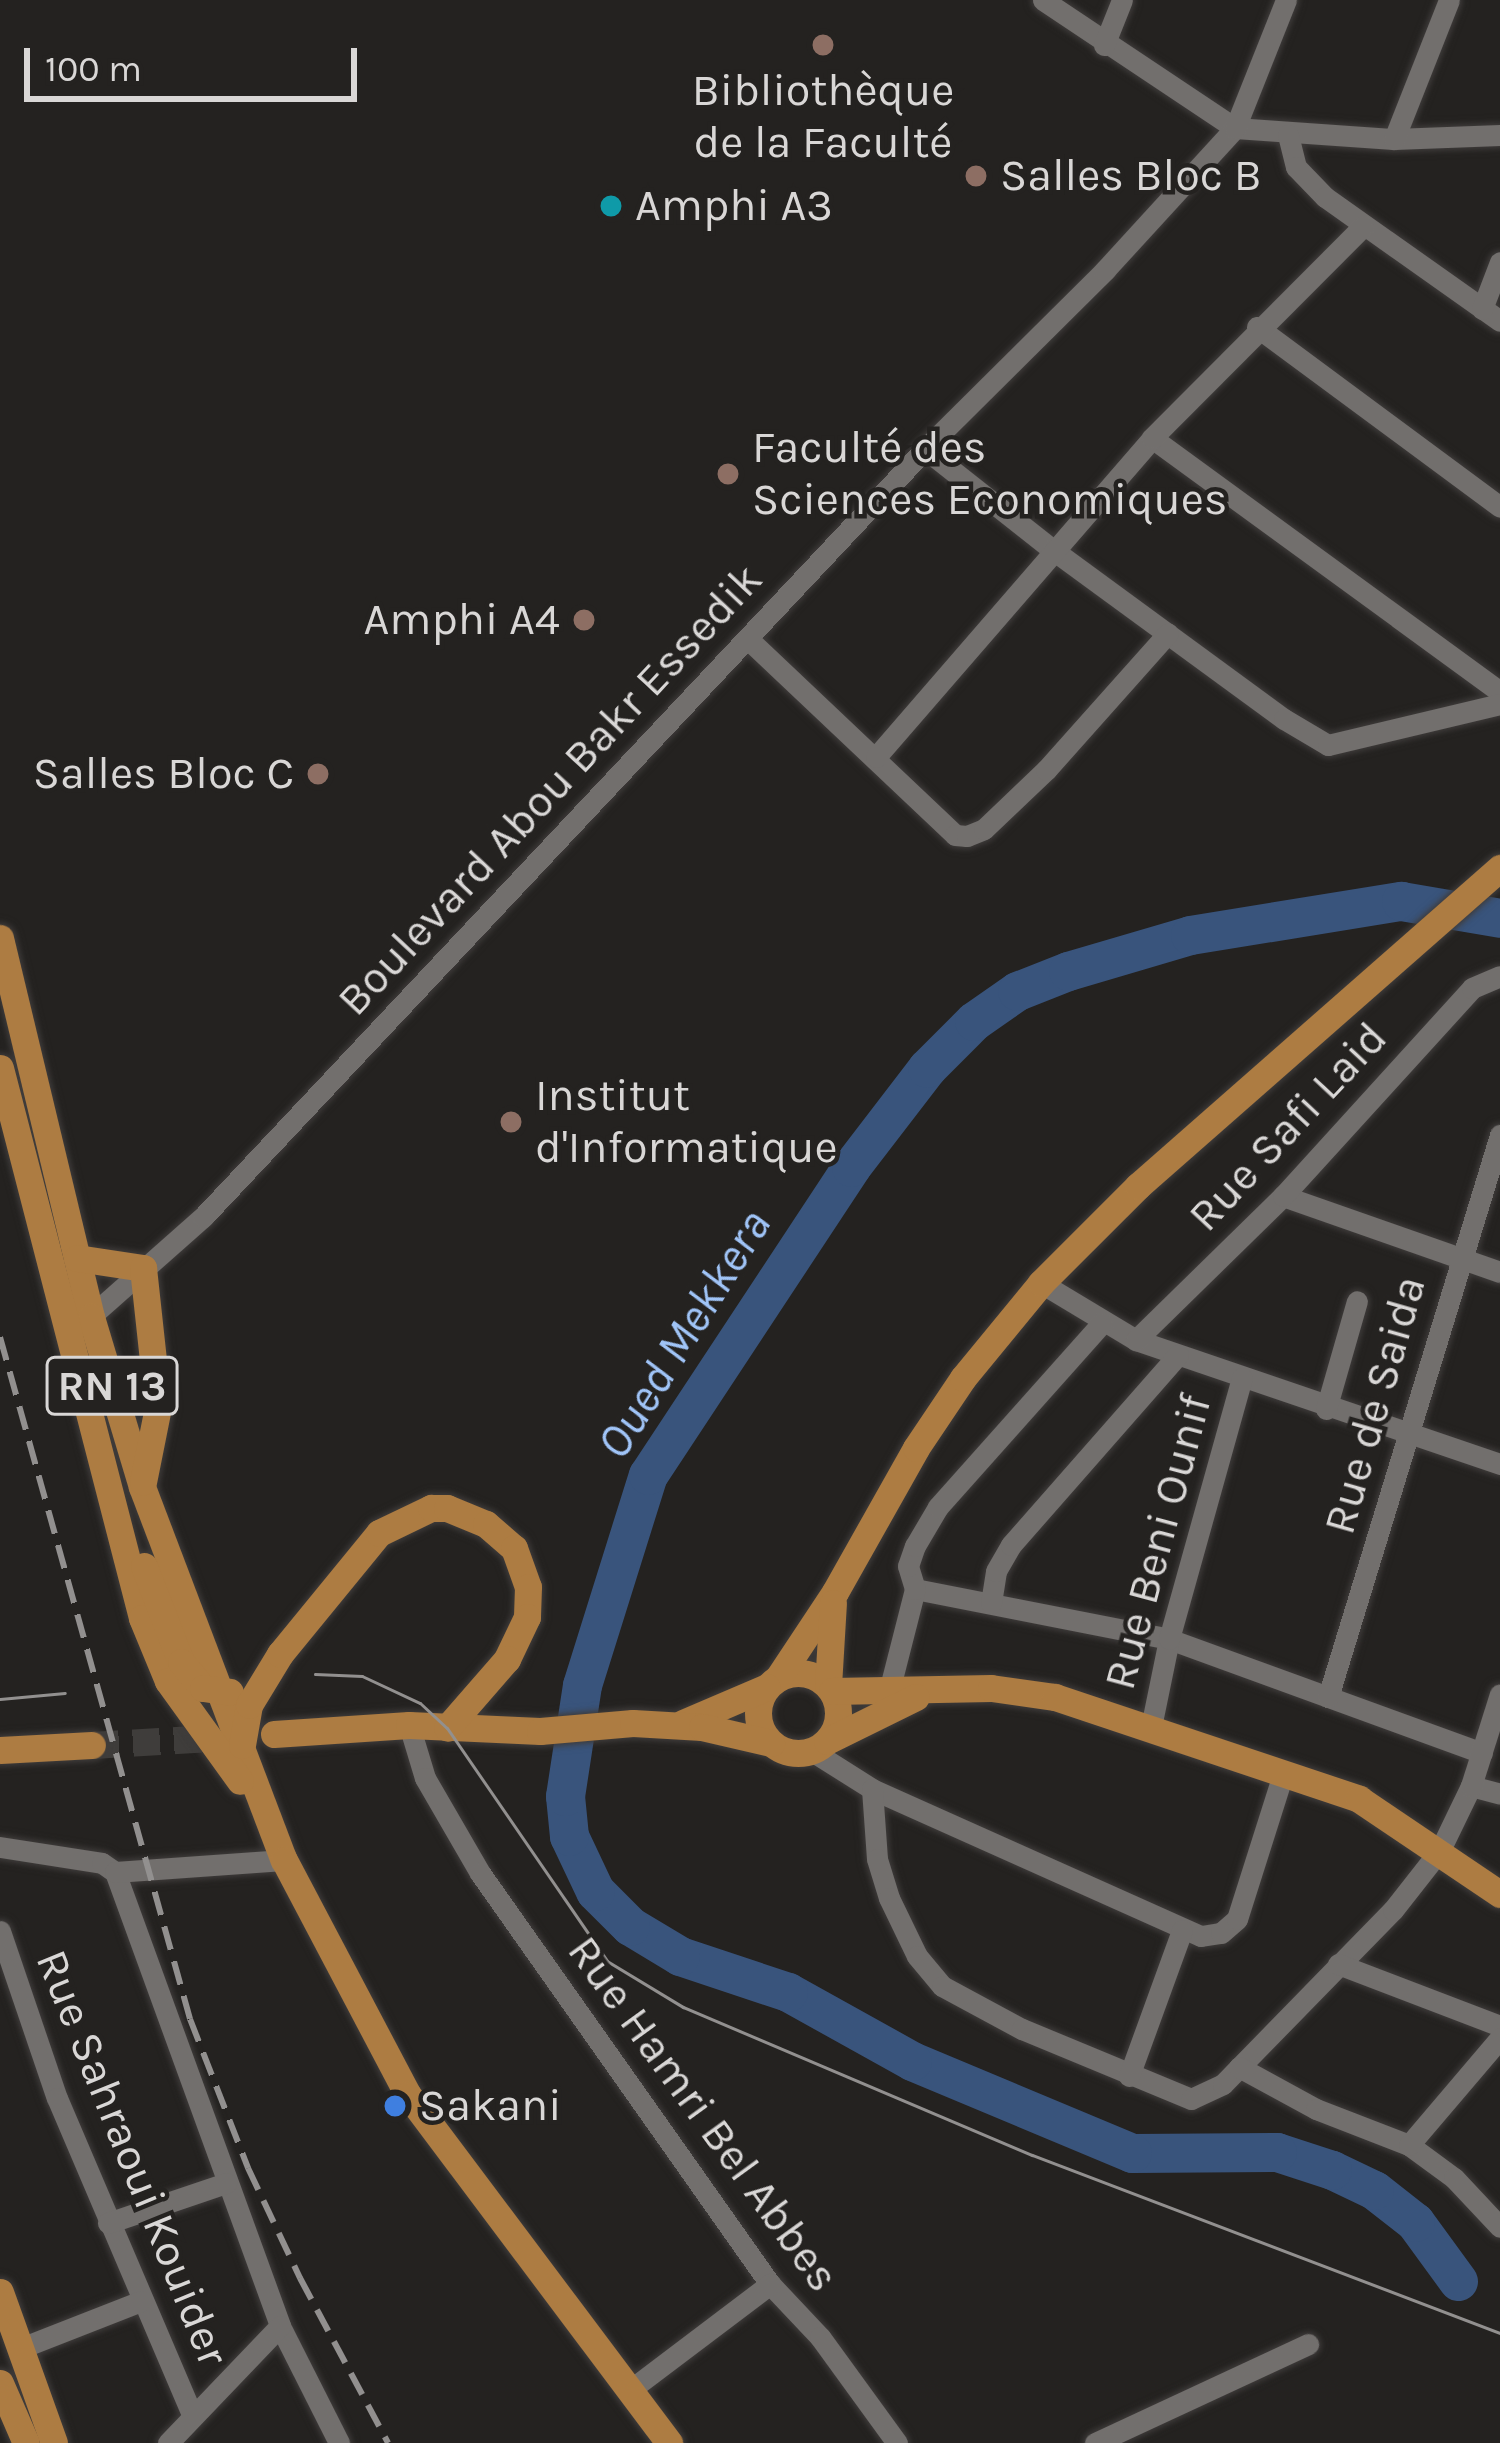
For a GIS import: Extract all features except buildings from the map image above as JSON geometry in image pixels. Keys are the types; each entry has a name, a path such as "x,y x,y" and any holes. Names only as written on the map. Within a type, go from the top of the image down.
{"main road":[{"path":"771,1743 758,1710 772,1682 835,1592 928,1430 1041,1283 1138,1186 1500,868"},
{"name":"RN 13","path":"0,938 76,1258 142,1487 268,1819"},
{"name":"RN 13","path":"0,1067 104,1474 159,1663 268,1819"},
{"path":"76,1258 143,1268 158,1407 142,1487"},
{"path":"104,1474 119,1496 181,1662 203,1688 224,1694 266,1673"},
{"path":"241,1751 249,1705 266,1673 379,1533 417,1512 446,1508 486,1524 514,1548 525,1570 526,1618 491,1679 448,1728"},
{"path":"819,1747 838,1718 830,1688 835,1592"},
{"path":"678,1725 772,1682 805,1673 830,1688 1016,1690 1151,1726 1359,1799 1500,1894"},
{"path":"491,1679 490,1706 497,1731"},
{"path":"274,1734 409,1725 540,1731 633,1723 678,1725 771,1743 791,1753 819,1747 877,1713 932,1692"},
{"path":"0,1750 92,1745"},
{"path":"268,1819 284,1860 408,2095 669,2443"},
{"path":"0,2292 55,2443"},
{"path":"2,2396 26,2443"}],"street":[{"path":"1043,0 1104,45 1235,128 1394,140 1500,135"},
{"path":"1104,45 1122,0"},
{"name":"Boulevard Abou Bakr Essedik","path":"67,1335 203,1217 925,449 1105,270 1235,128 1286,0"},
{"path":"1394,140 1449,0"},
{"path":"1288,134 1296,167 1362,227 1491,315 1500,262"},
{"path":"877,757 1152,438 1257,327 1362,227"},
{"path":"1257,327 1500,507"},
{"path":"1152,438 1500,692"},
{"path":"925,449 1053,550 1328,745 1500,704"},
{"path":"748,639 955,835 984,829 1046,770 1168,633"},
{"name":"Rue Safi Laid","path":"1136,1340 1283,1196 1472,988 1500,976"},
{"name":"Rue de Saida","path":"1328,1697 1500,1135"},
{"path":"1283,1196 1500,1272"},
{"path":"1041,1283 1136,1340 1500,1465"},
{"path":"1326,1408 1357,1301"},
{"path":"889,1691 915,1589 908,1566 938,1507 1102,1323"},
{"path":"992,1604 996,1570 1011,1545 1178,1354"},
{"name":"Rue Beni Ounif","path":"1151,1726 1169,1639 1242,1378"},
{"path":"915,1589 1169,1639 1482,1753"},
{"path":"872,1789 877,1859 890,1898 910,1945 942,1986 1130,2076 1191,2099 1210,2094 1239,2067 1393,1910 1440,1850 1471,1786 1500,1694"},
{"name":"Rue Hamri Bel Abbes","path":"409,1725 419,1765 451,1828 770,2284 820,2337 897,2443"},
{"path":"819,1747 872,1789 1182,1930 1211,1936 1237,1918 1282,1774"},
{"path":"1471,1786 1500,1794"},
{"path":"0,1847 102,1863 115,1872 280,2326 339,2443"},
{"path":"115,1872 284,1860"},
{"path":"1130,2076 1182,1930"},
{"name":"Rue Sahraoui Kouider","path":"0,1931 57,2098 192,2414"},
{"path":"1338,1964 1500,2026"},
{"path":"1409,2145 1500,2038"},
{"path":"1239,2067 1316,2109 1409,2145 1454,2178 1500,2227"},
{"path":"108,2222 226,2183"},
{"path":"630,2390 770,2284"},
{"path":"21,2348 141,2301"},
{"path":"168,2443 280,2326"},
{"path":"1095,2443 1308,2344"},
{"path":"2,2396 38,2391"}],"waterway":[{"name":"Oued Mekkera","path":"1458,2281 1415,2222 1374,2190 1332,2170 1277,2152 1132,2153 912,2061 788,1992 680,1956 630,1926 595,1891 569,1836 565,1796 582,1685 648,1475 851,1167 927,1068 974,1021 1017,991 1190,935 1401,901 1500,918"}],"tunnel":[{"path":"92,1745 228,1737"}],"tram line":[{"path":"315,1674 362,1676 420,1703 447,1728 607,1961 683,2007 1032,2155 1500,2333"},
{"path":"0,1699 65,1693"}],"railway":[{"path":"0,1337 190,2019 248,2168 388,2443"}],"place":[{"name":"Bibliothèque de la Faculté","path":"823,45"},
{"name":"Salles Bloc B","path":"976,176"},
{"name":"Amphi A3","path":"611,206"},
{"name":"Faculté des Sciences Economiques","path":"728,474"},
{"name":"Amphi A4","path":"584,620"},
{"name":"Salles Bloc C","path":"318,774"},
{"name":"Institut d'Informatique","path":"511,1122"},
{"name":"Sakani","path":"395,2106"}]}
